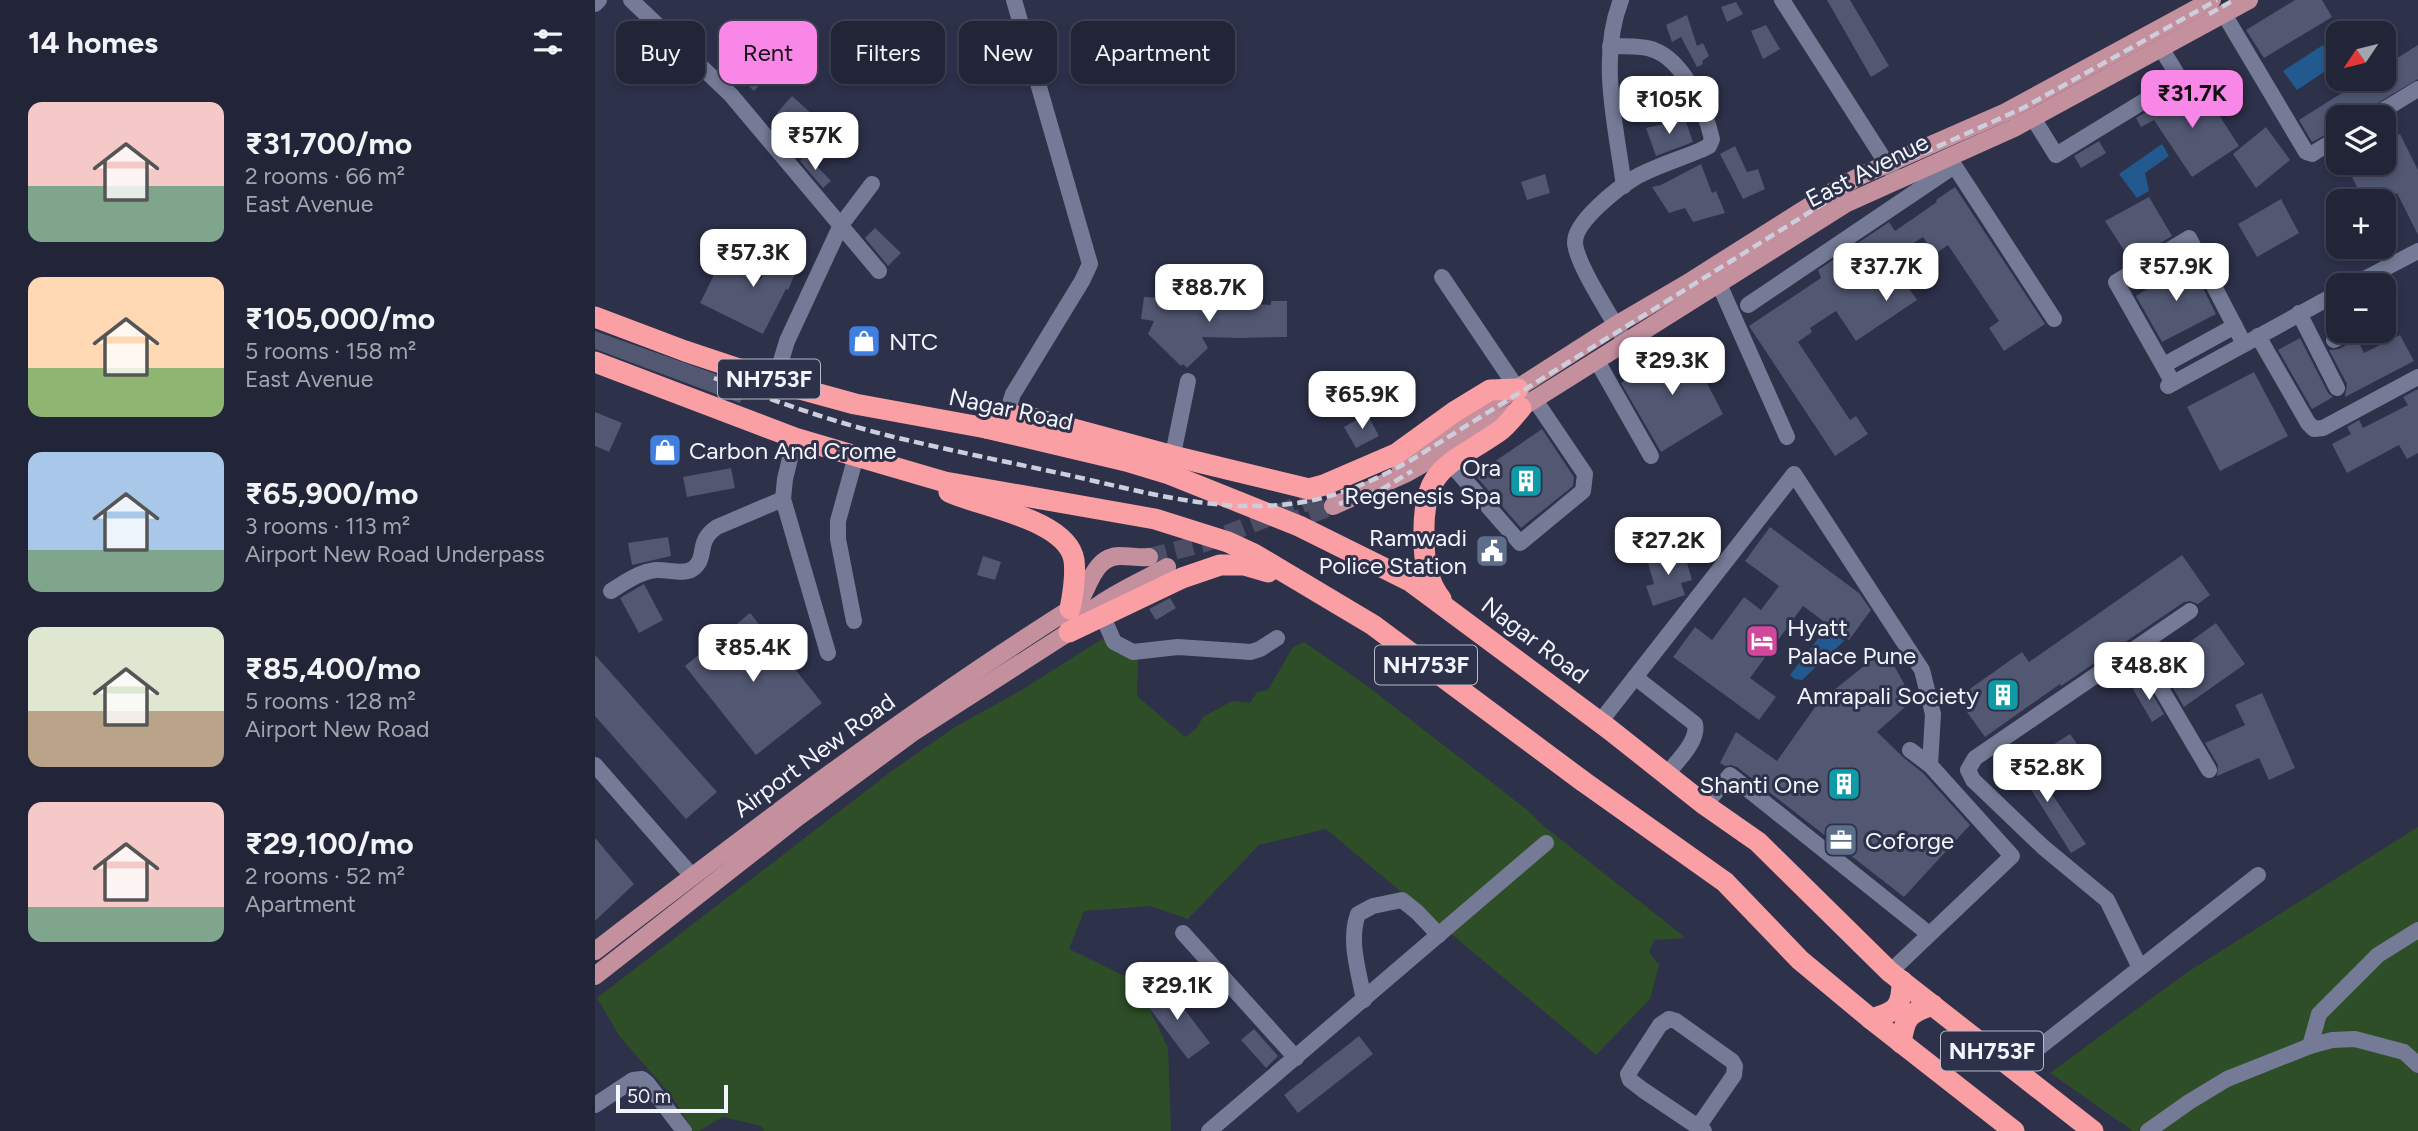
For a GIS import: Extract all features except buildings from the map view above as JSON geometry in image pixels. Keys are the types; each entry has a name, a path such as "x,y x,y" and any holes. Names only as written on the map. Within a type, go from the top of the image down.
{"highway":[{"name":"Nagar Road","path":"595,317 685,351 855,404 986,428 1126,461 1171,465 1410,580 1705,805 1758,842 1896,976 2093,1131"},
{"name":"NH753F","path":"595,362 795,438 945,482 1155,519 1228,542 1254,554 1373,625 1584,782 1725,882 1800,960 2014,1131"},
{"path":"986,428 1010,415 1036,419 1171,465 1308,489 1324,485 1396,454 1490,390 1525,400 1501,430 1450,463 1431,482 1424,508 1426,568 1434,590 1445,605"},
{"path":"930,477 947,491 963,499 1038,522 1051,529 1074,559 1074,586 1069,609"},
{"path":"1069,632 1182,578 1220,565 1244,565 1304,584"},
{"path":"1871,1019 1889,1014 1897,1007 1902,997 1896,976"},
{"path":"1901,1043 1908,1017 1917,1010 1933,1005"}],"main road":[{"name":"East Avenue","path":"1525,400 1626,343 1892,172 2218,7 2249,0"},
{"name":"East Avenue","path":"1525,400 1616,325 1838,188 1892,172 1951,161 2161,48 2218,7"},
{"path":"1330,500 1525,400"},
{"name":"Airport New Road","path":"595,951 776,811 1078,604 1103,562 1120,556 1149,557"},
{"name":"Airport New Road","path":"595,976 798,817 912,733 1069,632 1083,615 1167,566"}],"street":[{"path":"595,4 599,0"},
{"path":"631,0 731,96 879,271"},
{"path":"1010,415 1013,394 1090,264 1014,0"},
{"path":"1621,0 1614,19 1610,46 1611,97 1624,186"},
{"path":"1782,0 1908,197"},
{"path":"2218,7 2306,152 2312,154 2326,145"},
{"path":"1610,46 1653,49 1674,62 1692,89 1712,139 1709,146 1636,177 1587,217 1578,230 1575,243 1579,259 1626,343"},
{"path":"2033,118 2056,155 2181,79 2161,48"},
{"path":"2392,105 2418,89"},
{"path":"1748,305 1908,197 1951,161 2054,319"},
{"path":"775,381 787,341 841,225 872,184"},
{"path":"2326,299 2299,313 2251,340 2171,384 2164,365 2116,282 2189,238 2235,326 2251,340 2314,429 2323,428 2418,377"},
{"path":"2375,273 2418,250"},
{"path":"1442,276 1525,400 1585,474 1585,483 1583,491 1520,543 1450,463"},
{"path":"1719,284 1787,437"},
{"path":"2299,313 2337,388"},
{"path":"2164,365 2235,326"},
{"path":"1597,361 1651,456"},
{"path":"1171,465 1188,381"},
{"path":"795,438 783,499 828,653"},
{"path":"854,621 838,539 838,521 856,456"},
{"path":"1599,722 1794,474 1922,670 1933,714 1930,765"},
{"path":"611,591 636,576 656,570 688,571 701,559 703,541 708,533 783,499"},
{"path":"2140,968 2107,900 2029,835 1973,780 1968,770 1975,758 2190,611"},
{"path":"1103,617 1114,642 1133,652 1178,648 1251,652 1277,638"},
{"path":"2137,648 2209,770"},
{"path":"1635,677 1695,724 1697,730 1695,738 1667,774"},
{"path":"1896,976 1929,934 2012,856 1930,765 1910,750"},
{"path":"595,765 692,876"},
{"path":"1705,805 1730,775 1929,934"},
{"path":"1209,1131 1546,843"},
{"path":"2013,1068 2258,875"},
{"path":"1364,1000 1353,928 1358,914 1373,906 1402,900 1439,935"},
{"path":"2310,1046 2319,1014 2378,955 2418,930"},
{"path":"1183,933 1296,1058"},
{"path":"1669,1019 1676,1021 1732,1061 1735,1066 1734,1075 1701,1129 1634,1084 1628,1074 1660,1026 1669,1019"},
{"path":"2148,1131 2227,1079 2332,1040 2355,1039 2404,1052 2418,1065"},
{"path":"595,1105 633,1080 642,1079 684,1131"}],"green space":[{"path":"1102,639 1138,656 1137,696 1185,737 1196,729 1203,717 1232,701 1250,703 1257,692 1268,690 1293,647 1304,642 1366,685 1686,938 1654,940 1649,952 1659,965 1650,999 1596,1055 1326,829 1259,845 1188,919 1150,906 1084,911 1069,949 1137,982 1168,1048 1171,1131 764,1131 761,1126 723,1117 699,1131 693,1131 671,1095 620,1037 597,998 893,770 955,727 1020,691"},
{"path":"2418,827 2418,1131 2133,1131 2050,1073 2186,973"}],"water":[{"path":"2323,45 2326,49 2326,71 2297,90 2283,71"},
{"path":"2162,144 2169,156 2145,173 2149,191 2137,198 2119,174"},
{"path":"1827,627 1844,641 1802,680 1795,679 1790,675"}],"tunnel":[{"path":"1149,557 1202,544 1327,494"},
{"path":"1284,524 1333,506"}],"railway":[{"path":"714,378 800,409 886,435 1150,494 1233,506 1289,504 1322,498 1369,482 1413,459 1866,179 2023,108 2217,0"},
{"path":"2209,14 2234,0"},
{"path":"1339,504 1379,491 1412,471"}],"place":[{"name":"NTC","path":"864,341"},
{"name":"Carbon And Crome","path":"665,450"},
{"name":"Ora Regenesis Spa","path":"1526,481"},
{"name":"Ramwadi Police Station","path":"1492,551"},
{"name":"Hyatt Palace Pune","path":"1762,641"},
{"name":"Amrapali Society","path":"2003,695"},
{"name":"Shanti One","path":"1844,784"},
{"name":"Coforge","path":"1841,840"}]}
